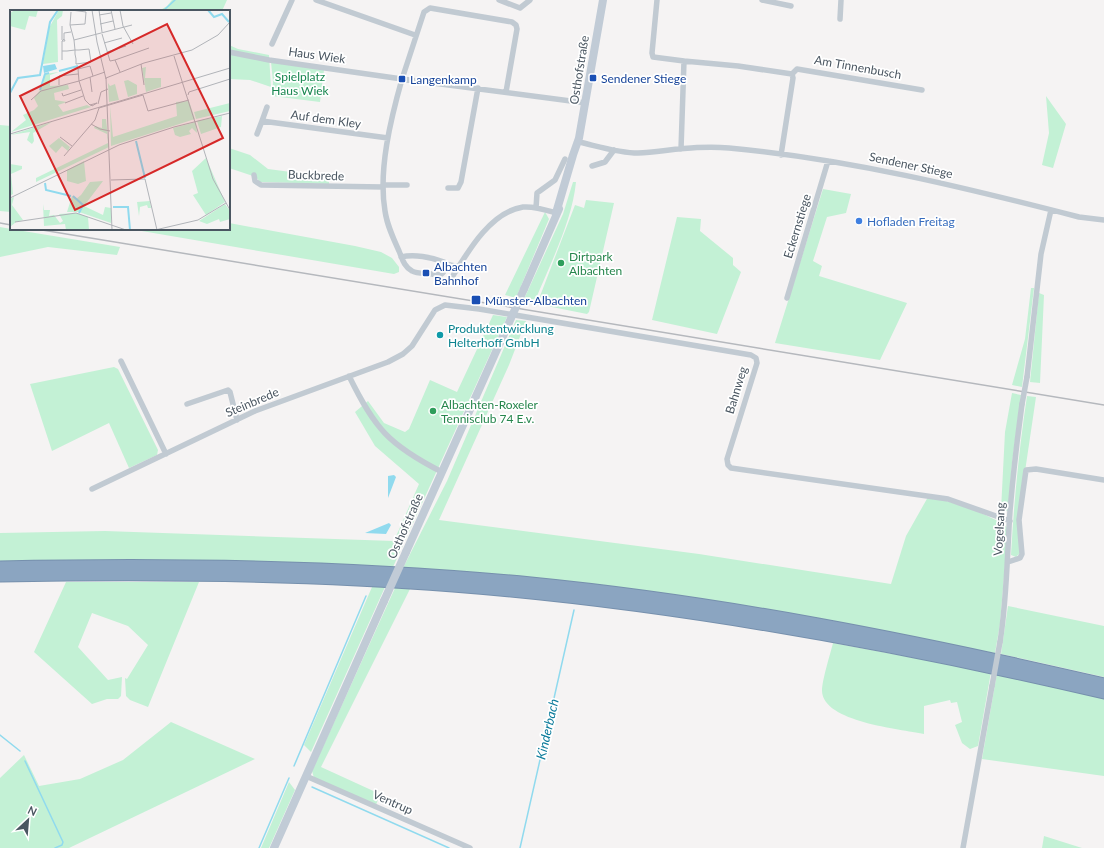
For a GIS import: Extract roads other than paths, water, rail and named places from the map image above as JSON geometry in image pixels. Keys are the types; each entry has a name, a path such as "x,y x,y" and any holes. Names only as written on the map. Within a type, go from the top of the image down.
{"highway":[{"path":"0,567 169,564 266,566 363,570 540,584 624,594 786,619 935,647 1104,684"},
{"path":"0,576 104,574 266,576 363,580 532,593 722,618 841,638 932,655 1104,693"}],"street":[{"path":"272,44 292,0"},
{"path":"316,0 416,35"},
{"path":"499,0 520,8 530,0"},
{"name":"Osthofstraße","path":"274,848 524,289 556,213 578,143 603,0"},
{"name":"Am Tinnenbusch","path":"657,0 652,53 653,58 738,66 792,74 796,70 802,68 922,90"},
{"path":"762,0 791,6"},
{"path":"840,19 841,0"},
{"path":"446,264 444,273 439,275 415,272 409,269 401,257 388,224 385,211 383,186 388,138 402,78 424,12 430,8 514,23 517,29 506,92"},
{"name":"Haus Wiek","path":"230,52 269,60 402,78"},
{"path":"680,149 684,62"},
{"path":"781,155 793,78 792,74"},
{"path":"402,78 586,103"},
{"path":"448,188 458,188 461,182 478,88"},
{"path":"257,134 267,107"},
{"name":"Auf dem Kley","path":"262,121 388,138"},
{"name":"Sendener Stiege","path":"578,143 638,153 680,149 729,148 870,167 932,180 1051,210 1104,220"},
{"path":"592,166 605,162 614,150"},
{"path":"536,208 536,194 555,180 565,159"},
{"name":"Eckernstiege","path":"787,298 828,161"},
{"name":"Buckbrede","path":"254,175 255,181 261,184 383,186"},
{"path":"383,186 407,185"},
{"path":"451,279 483,231 516,209 536,208 556,213"},
{"name":"Vogelsang","path":"963,848 1005,607 1015,453 1027,377 1040,261 1051,210"},
{"path":"401,257 414,256 439,260 446,264 459,267"},
{"name":"Bahnweg","path":"435,310 445,305 472,308 751,355 756,358 756,363 727,459 728,465 731,468 948,499 1010,521"},
{"name":"Steinbrede","path":"92,489 237,420 388,362 403,354 417,340 435,310"},
{"path":"121,361 166,454"},
{"path":"349,376 365,408 384,434 415,458 442,472"},
{"path":"187,404 228,390 230,392 237,420"},
{"path":"1008,562 1020,558 1022,554 1019,520 1026,470 1036,469 1104,480"},
{"name":"Ventrup","path":"306,776 470,848"}],"water":[{"path":"394,475 396,477 388,498 388,476"},
{"path":"389,523 391,525 386,534 365,533"}],"waterway":[{"path":"164,10 175,0"},
{"path":"294,766 366,596"},
{"name":"Kinderbach","path":"520,848 574,610"},
{"path":"0,735 20,751"},
{"path":"25,761 63,842 62,845 55,848"},
{"name":"Kinderbach","path":"259,848 289,778"},
{"name":"Kinderbach","path":"312,787 449,848"}],"railway":[{"path":"0,223 10,225"},
{"path":"42,230 1104,405"}],"place":[{"name":"Sendener Stiege","path":"593,78"},
{"name":"Langenkamp","path":"402,79"},
{"name":"Hofladen Freitag","path":"859,221"},
{"name":"Dirtpark Albachten","path":"561,263"},
{"name":"Albachten Bahnhof","path":"426,273"},
{"name":"Münster-Albachten","path":"476,300"},
{"name":"Produktentwicklung Helterhoff GmbH","path":"440,335"},
{"name":"Albachten-Roxeler Tennisclub 74 E.v.","path":"433,411"}],"park label":[{"name":"Spielplatz Haus Wiek","path":"300,83"}]}
